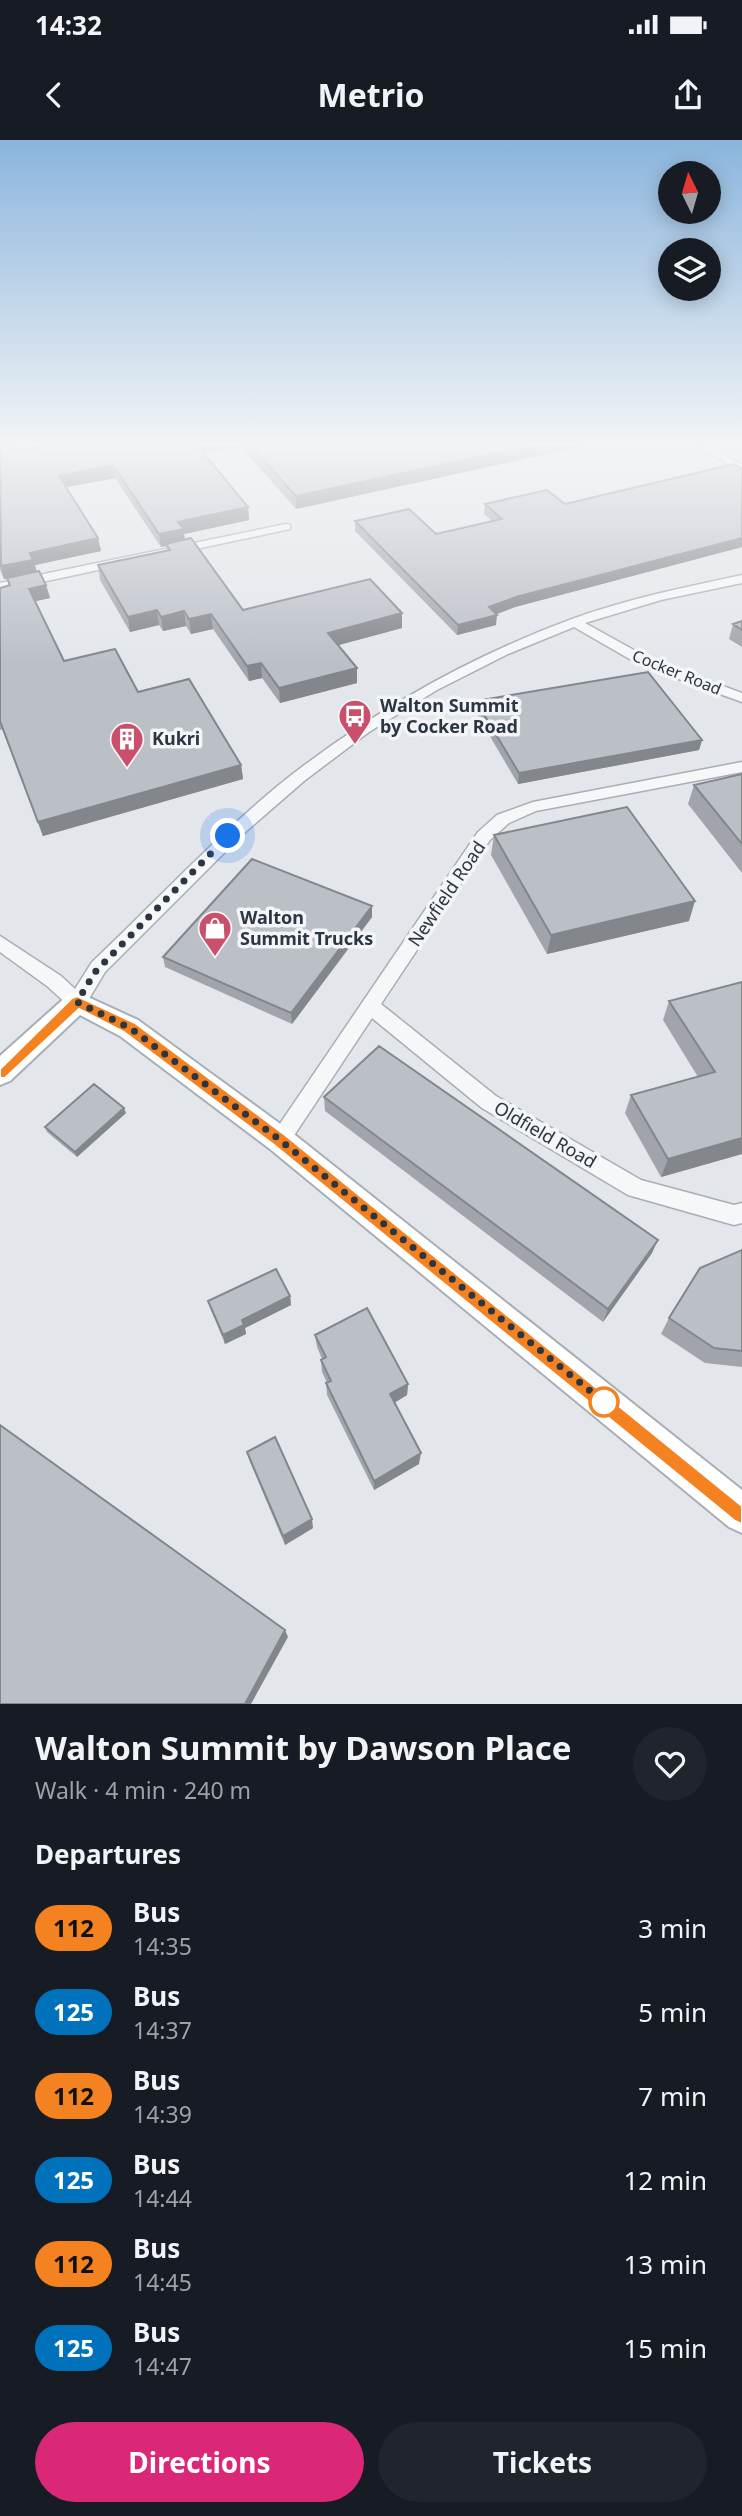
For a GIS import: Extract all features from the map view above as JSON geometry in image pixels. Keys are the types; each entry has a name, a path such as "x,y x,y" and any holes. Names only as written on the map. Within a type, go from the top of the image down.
{"street":[{"path":"0,587 286,527"},
{"path":"0,1073 77,1002 95,972 228,836 298,776 351,737 441,681 522,642 626,605 742,579"},
{"name":"Cocker Road","path":"576,623 645,662 742,698"},
{"name":"Newfield Road","path":"280,1140 372,1007 484,836 503,819 533,807 742,767"},
{"path":"0,943 54,981 77,1002 130,1028 280,1140 742,1514"},
{"name":"Oldfield Road","path":"372,1007 489,1102 636,1188 734,1215 742,1213"}],"building":[{"path":"1,518 85,518 98,538 30,553 33,560 1,566"},
{"path":"148,518 197,518 178,522 184,529 159,534"},
{"path":"369,518 419,518 436,534 502,519 742,518 742,538 516,597 489,607 497,615 458,625 355,521"},
{"path":"191,538 243,610 370,579 402,613 328,633 357,668 279,688 261,663 247,666 211,614 189,619 184,611 161,617 157,610 128,617 98,565 170,550 166,544"},
{"path":"39,571 46,585 29,589 64,661 115,649 138,692 189,679 241,765 38,822 0,721 0,588 10,585 7,578"},
{"path":"742,621 742,630 733,624"},
{"path":"648,672 702,740 519,773 476,701"},
{"path":"742,774 742,844 694,785"},
{"path":"627,807 695,901 551,935 494,835"},
{"path":"252,859 372,906 291,1013 163,957"},
{"path":"742,982 742,1138 668,1159 631,1095 715,1072 669,1001"},
{"path":"379,1046 658,1240 608,1309 324,1097"},
{"path":"94,1084 124,1108 75,1152 45,1127"},
{"path":"742,1250 742,1351 714,1348 669,1318 700,1268"},
{"path":"276,1269 290,1296 242,1320 244,1325 223,1335 208,1301"},
{"path":"367,1308 408,1384 390,1394 421,1453 374,1481 326,1383 331,1381 321,1360 326,1357 315,1335"},
{"path":"0,1425 285,1630 245,1704 0,1704"},
{"path":"275,1437 312,1519 283,1536 247,1452"}],"bus line":[{"name":"112","path":"0,1074 77,1002 130,1028 280,1140 742,1514"}],"place":[{"name":"Walton Summit by Cocker Road","path":"355,746"},
{"name":"Kukri","path":"127,769"},
{"name":"Walton Summit Trucks","path":"215,958"}],"route":[{"path":"228,836 95,972 77,1002 130,1028 280,1140 604,1402"}]}
